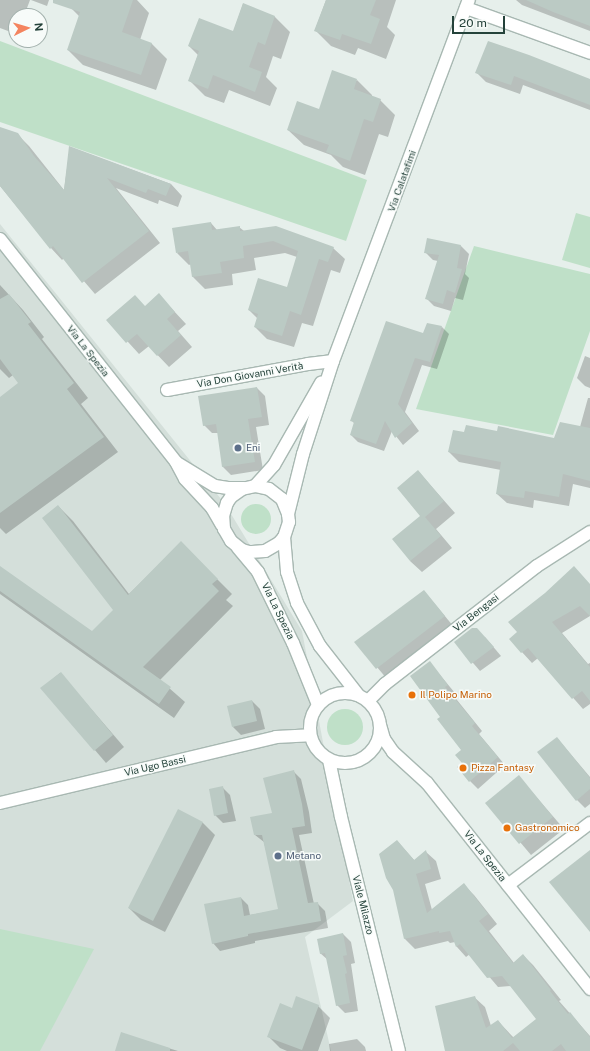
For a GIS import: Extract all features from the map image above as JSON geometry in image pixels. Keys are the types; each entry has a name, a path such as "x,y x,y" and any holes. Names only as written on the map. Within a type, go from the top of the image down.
{"main road":[{"path":"467,4 590,53"},
{"name":"Via Calatafimi","path":"288,514 303,454 333,361 467,4"},
{"name":"Via La Spezia","path":"0,239 176,462 183,476 215,512 227,536 258,572 293,643 318,705"},
{"name":"Via Calatafimi","path":"252,487 274,465 333,361"},
{"name":"Via Don Giovanni Verità","path":"167,390 308,364 333,361"},
{"name":"Via La Spezia","path":"176,462 200,478 220,487 233,489 252,487 270,489 282,499 288,514 289,522 284,537 287,572 297,603 320,646 363,698 374,708 384,739 393,752 428,783 590,989"},
{"path":"224,529 223,516 227,503 236,493 252,487"},
{"name":"Via Bengasi","path":"363,698 380,688 536,566 590,532"},
{"path":"236,546 249,552 265,551 279,543 284,537"},
{"path":"363,698 348,693 337,694 327,698 318,705 310,724 310,735 314,745 320,753 329,760 339,763 350,763 360,760 369,754 378,741 380,725"},
{"name":"Via Ugo Bassi","path":"0,803 276,737 310,735"},
{"name":"Viale Milazzo","path":"329,760 343,825 399,1051"},
{"path":"508,885 590,823"}],"shaded area":[{"path":"0,224 225,504 302,631 353,901 305,937 331,1051 0,1051"}],"green space":[{"path":"0,41 8,44 8,48 18,48 367,180 346,241 0,122"},
{"path":"576,213 590,217 590,268 562,260"},
{"path":"474,246 590,274 590,331 553,435 416,409"},
{"path":"256,504 262,505 270,513 270,525 262,533 256,534 250,533 242,525 241,519 242,513 250,505"},
{"path":"349,709 358,714 362,720 362,734 358,740 349,745 341,745 332,740 328,734 327,723 332,714 338,710"},
{"path":"0,929 94,949 40,1051 0,1051"}],"building":[{"path":"53,0 133,0 122,32 152,43 141,75 67,50 80,12 53,3"},
{"path":"326,0 376,0 370,15 380,19 371,44 342,34 340,40 314,31"},
{"path":"526,0 590,0 590,26 553,12"},
{"path":"243,3 275,16 265,45 258,42 249,67 262,72 255,92 213,75 208,89 188,81 199,51 188,46 199,18 233,31"},
{"path":"488,41 590,79 590,105 514,76 511,85 475,73"},
{"path":"332,70 357,79 354,89 381,99 373,122 364,119 350,161 326,152 329,145 287,130 297,101 319,109"},
{"path":"0,127 18,133 34,156 64,190 69,146 171,184 166,196 148,189 146,193 107,178 149,231 82,283 53,246 50,249 0,186"},
{"path":"211,222 212,230 240,226 240,231 276,226 334,247 328,262 319,259 301,315 290,311 282,336 254,327 258,314 248,310 258,278 287,287 298,251 273,241 243,246 244,258 220,262 222,273 192,277 188,251 176,253 172,228"},
{"path":"427,238 461,245 457,268 462,269 455,293 447,290 443,304 425,299 439,255 424,253"},
{"path":"159,293 175,312 167,319 181,335 157,356 137,334 126,343 106,320 135,295 145,306"},
{"path":"9,294 31,322 28,324 74,383 67,389 104,437 0,513 0,397 18,383 0,359 0,299"},
{"path":"386,321 423,333 427,323 442,326 430,362 415,358 398,404 412,423 395,438 385,421 376,444 350,435 354,422 350,421"},
{"path":"257,387 262,417 248,419 255,462 222,467 216,424 203,426 198,396"},
{"path":"560,422 590,428 590,481 563,474 559,497 525,491 524,498 496,494 501,462 448,452 453,430 464,432 466,425 497,431 498,426 554,438"},
{"path":"418,470 444,501 425,517 441,536 410,561 392,539 420,516 397,488"},
{"path":"58,505 128,595 181,541 218,579 212,584 219,591 143,667 171,687 159,704 0,591 0,566 92,631 113,610 42,518"},
{"path":"574,566 590,584 590,616 580,606 552,622 590,667 590,701 582,691 572,699 528,648 521,653 509,639 517,632 508,622 545,593"},
{"path":"424,590 445,616 376,669 354,642"},
{"path":"472,628 477,628 494,647 471,664 454,642"},
{"path":"430,661 448,685 445,687 475,723 472,726 498,757 469,782 457,767 462,763 455,755 461,750 437,719 440,717 410,676"},
{"path":"61,672 113,735 94,751 40,688"},
{"path":"252,700 257,721 232,727 227,706"},
{"path":"557,737 590,778 590,789 576,801 537,752"},
{"path":"294,770 302,804 305,826 292,828 308,903 318,902 321,921 248,934 248,936 212,944 204,904 241,897 244,916 278,909 262,835 254,835 250,817 272,813 263,778"},
{"path":"519,775 553,817 519,844 485,803"},
{"path":"223,786 228,813 214,816 209,789"},
{"path":"178,809 203,822 153,921 128,908"},
{"path":"397,840 414,860 426,850 431,869 416,874 427,913 464,883 488,914 479,921 513,963 523,954 568,1014 570,1012 590,1037 590,1051 566,1051 561,1044 552,1051 520,1051 513,1043 503,1051 445,1051 435,1006 475,996 486,1028 498,1020 512,1038 536,1019 502,976 487,978 460,944 456,947 450,931 439,933 439,931 404,939 393,890 386,878 379,854"},
{"path":"590,850 590,932 549,882"},
{"path":"343,933 347,955 343,956 347,973 345,974 350,1003 336,1006 325,953 320,954 317,939"},
{"path":"296,996 319,1005 302,1050 267,1037 280,1003 292,1008"},
{"path":"121,1032 170,1048 170,1051 115,1051"}],"place":[{"name":"Eni","path":"238,448"},
{"name":"Il Polipo Marino","path":"412,695"},
{"name":"Pizza Fantasy","path":"463,768"},
{"name":"Gastronomico","path":"507,828"},
{"name":"Metano","path":"278,856"}]}
